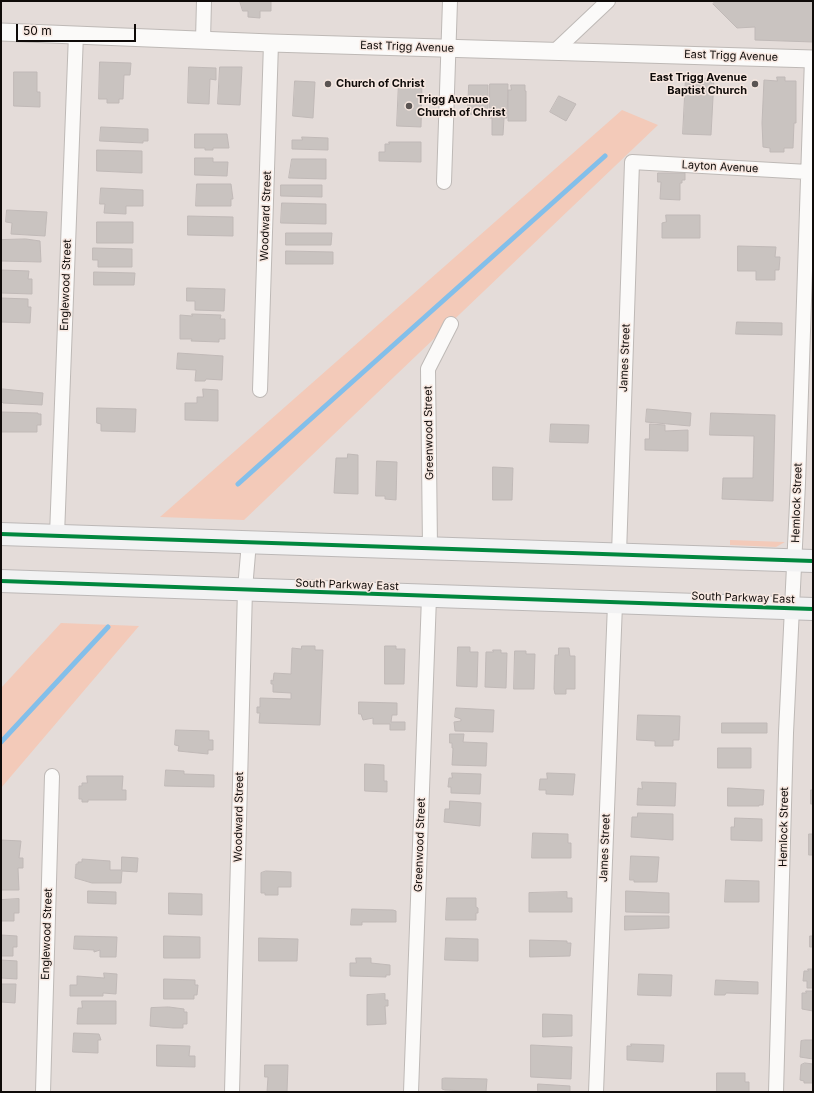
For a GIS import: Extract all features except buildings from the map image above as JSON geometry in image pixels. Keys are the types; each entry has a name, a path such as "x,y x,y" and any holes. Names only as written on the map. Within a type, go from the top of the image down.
{"main road":[{"path":"1,534 804,561"},
{"name":"South Parkway East","path":"1,582 245,589 614,604 803,609"}],"street":[{"path":"203,40 204,1"},
{"path":"444,182 450,1"},
{"path":"555,51 608,1"},
{"name":"East Trigg Avenue","path":"1,32 271,43 812,58"},
{"name":"Englewood Street","path":"57,535 76,34"},
{"name":"Woodward Street","path":"260,390 271,43"},
{"name":"Hemlock Street","path":"776,1092 786,733 803,609 808,172 812,58"},
{"name":"Layton Avenue","path":"632,162 808,172"},
{"name":"James Street","path":"619,554 632,162"},
{"name":"Greenwood Street","path":"430,548 428,369 451,324"},
{"name":"Woodward Street","path":"232,1092 245,589 249,542"},
{"name":"Greenwood Street","path":"411,1092 429,597"},
{"name":"James Street","path":"596,1092 614,604"},
{"name":"Englewood Street","path":"43,1092 52,776"}],"shaded area":[{"path":"622,110 658,125 244,520 160,517"},
{"path":"730,540 785,542 776,547 730,545"},
{"path":"61,623 139,626 1,788 1,688"}],"waterway":[{"path":"238,484 605,156"},
{"path":"1,742 108,627"}],"cycle path":[{"path":"1,534 813,561"},
{"path":"1,581 813,609"}],"place":[{"name":"Church of Christ","path":"328,84"},
{"name":"East Trigg Avenue Baptist Church","path":"755,84"},
{"name":"Trigg Avenue Church of Christ","path":"409,106"}]}
